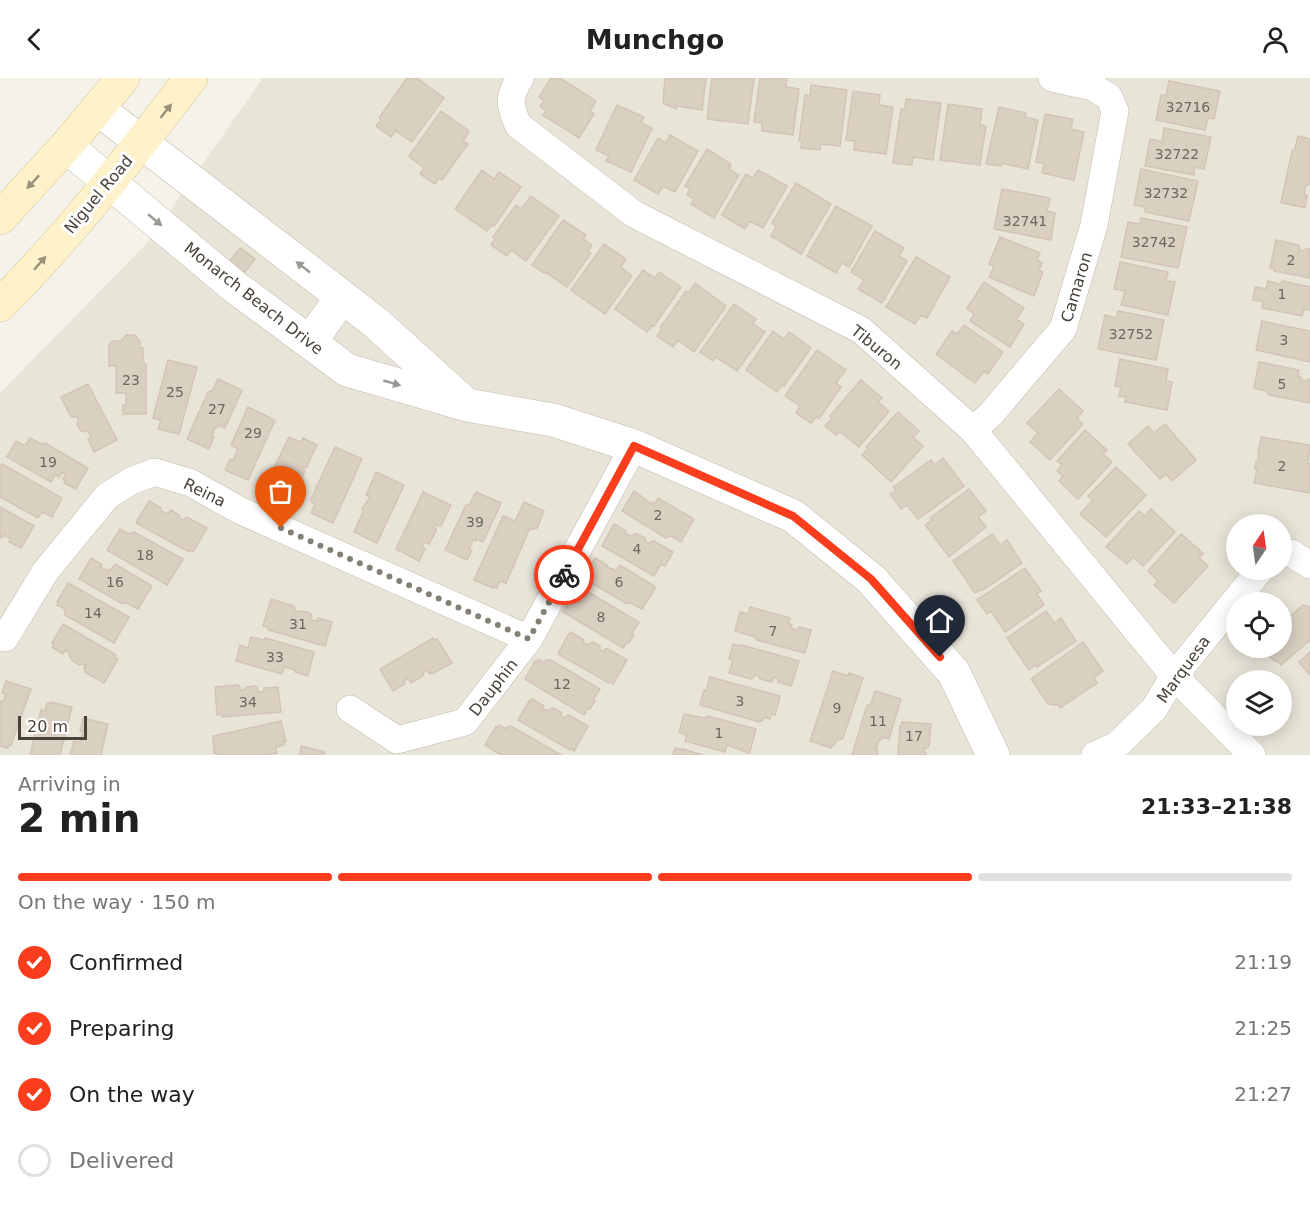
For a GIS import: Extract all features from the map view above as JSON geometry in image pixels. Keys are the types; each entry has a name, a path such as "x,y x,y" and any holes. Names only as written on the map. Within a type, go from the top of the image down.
{"main road":[{"path":"0,218 66,146 123,78"},
{"name":"Niguel Road","path":"0,305 110,182 191,78"}],"street":[{"name":"Tiburon","path":"520,78 512,90 510,107 518,125 634,214 861,330 973,430 1174,676 1252,755"},
{"name":"Camaron","path":"973,430 991,414 1063,329 1094,225 1114,111 1109,97 1093,87 1052,78"},
{"path":"98,109 375,322 467,405"},
{"name":"Monarch Beach Drive","path":"66,146 235,287 348,370 467,405 553,420 634,446 793,516 871,579 954,673 993,755"},
{"path":"310,342 342,297"},
{"name":"Dauphin","path":"350,710 397,740 465,722 529,639 634,446"},
{"name":"Reina","path":"5,638 45,572 107,496 131,481 154,472 191,483 239,510 529,639"},
{"path":"1292,554 1310,565"},
{"name":"Marquesa","path":"1095,755 1117,745 1154,709 1174,676 1252,580"}],"shaded area":[{"path":"263,78 1310,78 1310,755 0,755 0,393 147,243"}],"building":[{"path":"407,78 417,78 444,98 412,142 396,131 391,137 376,126 381,120 379,118"},
{"path":"551,78 560,78 596,101 590,111 594,114 579,138 543,115 546,111 540,106 544,100 539,97"},
{"path":"665,78 706,78 702,110 676,106 676,109 663,103"},
{"path":"712,78 754,78 748,124 707,119"},
{"path":"760,78 787,78 786,87 799,89 793,135 762,131 762,123 754,122"},
{"path":"1169,81 1220,91 1214,119 1208,118 1205,130 1156,120 1161,95 1166,96"},
{"path":"811,85 847,90 840,146 821,144 820,150 801,148 802,141 799,141 805,95 810,96"},
{"path":"853,91 880,95 879,105 893,107 886,154 854,150 855,141 846,140"},
{"path":"906,99 941,103 933,160 913,157 912,165 893,163 901,109 905,110"},
{"path":"948,104 982,109 980,125 986,126 980,165 940,160"},
{"path":"617,105 644,117 641,123 652,128 631,172 606,161 609,156 596,150"},
{"path":"999,107 1026,113 1025,117 1038,120 1028,169 1001,163 1001,166 986,164"},
{"path":"441,111 469,131 463,141 468,144 442,180 439,178 435,184 420,174 424,168 409,156"},
{"path":"1045,114 1073,119 1071,129 1084,132 1074,180 1042,173 1044,163 1036,162"},
{"path":"1164,128 1211,137 1204,169 1195,167 1194,175 1145,166 1150,139 1162,142"},
{"path":"670,135 698,151 675,192 663,186 658,194 634,180 658,138 666,143"},
{"path":"1298,136 1310,139 1310,182 1306,185 1304,195 1307,195 1305,207 1281,203 1292,151 1295,149"},
{"path":"707,149 731,164 729,169 739,175 714,218 691,204 694,199 687,195 690,189 685,186"},
{"path":"1141,169 1198,181 1189,221 1145,212 1145,207 1134,205"},
{"path":"482,170 494,179 499,172 521,187 494,226 492,225 487,231 455,209"},
{"path":"758,170 787,186 763,228 750,221 745,229 722,215 746,174 753,178"},
{"path":"796,183 831,204 801,254 771,236 776,226 772,223"},
{"path":"1002,189 1050,198 1047,211 1055,213 1051,240 994,229"},
{"path":"531,196 559,216 526,261 511,250 507,256 491,245 495,239 493,237 516,205 521,209"},
{"path":"836,206 872,226 849,267 842,263 836,273 807,256"},
{"path":"1141,218 1187,227 1178,268 1121,257 1128,222 1140,224"},
{"path":"563,220 586,235 583,239 592,245 588,251 591,253 567,287 532,265"},
{"path":"875,231 904,248 899,256 907,261 882,303 858,289 864,280 851,272"},
{"path":"1000,237 1040,253 1037,260 1042,263 1039,270 1043,272 1034,296 989,277 994,266 989,264"},
{"path":"1276,240 1298,245 1299,251 1310,249 1310,278 1274,271 1275,269 1270,268"},
{"path":"604,244 626,259 621,267 632,276 605,314 571,290"},
{"path":"240,248 255,259 244,273 229,262"},
{"path":"916,257 950,277 927,318 921,315 915,324 886,307"},
{"path":"1120,262 1168,272 1166,281 1175,282 1168,315 1121,305 1125,291 1114,289"},
{"path":"643,270 655,278 659,272 681,287 654,326 652,325 647,332 615,309"},
{"path":"1268,281 1280,284 1283,281 1310,287 1310,310 1304,309 1302,316 1262,308 1263,302 1253,300 1255,287 1266,289"},
{"path":"984,282 1024,308 1016,319 1024,324 1010,347 970,321 974,314 967,308"},
{"path":"695,283 726,306 694,352 678,340 673,347 657,336 662,329 660,328 686,291 689,293"},
{"path":"734,304 756,319 753,324 765,332 737,371 716,357 713,361 700,352"},
{"path":"1118,311 1164,320 1156,360 1098,349 1105,315 1116,318"},
{"path":"1262,321 1310,331 1310,362 1256,350"},
{"path":"964,325 1003,352 988,374 984,371 975,383 936,354 952,331 957,334"},
{"path":"773,331 784,339 789,332 811,348 784,386 782,385 777,392 746,370"},
{"path":"126,335 135,335 140,341 140,348 143,348 143,361 146,364 146,414 123,414 126,393 116,393 116,366 109,366 109,345 113,341 121,341"},
{"path":"817,350 846,370 836,383 841,387 819,419 816,417 811,423 796,413 800,406 785,396"},
{"path":"1120,359 1168,369 1166,381 1172,382 1167,410 1125,402 1126,397 1119,396 1121,387 1115,386"},
{"path":"168,360 197,367 179,434 158,429 161,420 153,418"},
{"path":"1259,362 1299,370 1298,377 1301,377 1301,380 1310,379 1310,403 1269,395 1266,391 1254,388"},
{"path":"218,379 242,390 225,428 218,425 217,428 215,427 209,449 187,439 208,392 212,391"},
{"path":"861,380 882,398 878,402 889,411 859,447 839,431 836,435 825,426 832,418 830,416"},
{"path":"88,384 117,440 94,452 88,439 91,437 88,430 81,431 77,424 79,420 77,417 71,417 61,397"},
{"path":"1059,389 1083,411 1077,418 1083,424 1050,460 1030,442 1038,433 1027,423"},
{"path":"248,407 275,420 248,480 225,470 238,449 231,445"},
{"path":"898,412 919,431 913,437 923,446 891,482 862,455 868,449 866,447"},
{"path":"1165,424 1196,460 1172,481 1166,474 1160,479 1128,444 1148,426 1154,433"},
{"path":"1085,430 1107,450 1103,454 1112,462 1078,499 1059,481 1063,476 1057,471 1062,465 1057,461"},
{"path":"289,437 301,442 303,438 317,445 306,468 303,467 302,470 305,471 299,482 293,479 288,488 291,490 286,502 263,491"},
{"path":"1261,437 1310,445 1308,463 1310,464 1310,493 1254,483"},
{"path":"30,438 41,444 45,443 88,468 76,489 64,483 63,479 66,474 62,472 59,477 55,475 51,482 7,457 16,441 25,446"},
{"path":"335,447 362,459 333,523 311,513 315,504 311,499"},
{"path":"943,458 964,486 918,519 907,505 901,509 890,494 896,490 893,487 931,460 934,465"},
{"path":"2,464 62,498 52,517 42,512 38,518 0,497 0,467"},
{"path":"1116,467 1146,495 1106,537 1080,514 1093,500 1088,496"},
{"path":"376,472 404,485 377,543 354,532 363,512 362,509 370,497 366,495"},
{"path":"969,489 986,511 978,517 986,527 949,557 925,525 932,520 930,518"},
{"path":"634,491 652,504 653,502 655,504 658,498 694,519 681,542 671,536 666,538 622,511"},
{"path":"423,492 451,505 441,526 435,525 436,531 429,544 424,542 422,547 425,549 419,561 396,549"},
{"path":"476,492 501,503 483,542 473,540 469,549 472,550 467,560 445,550 466,505 470,504"},
{"path":"149,501 167,514 171,510 183,520 187,517 207,528 193,552 190,550 189,552 136,523"},
{"path":"524,502 544,511 537,528 529,530 506,583 500,581 497,588 493,588 474,580 503,516 515,521"},
{"path":"0,507 34,526 21,548 9,542 11,539 4,535 0,538"},
{"path":"1151,509 1175,532 1143,566 1133,557 1127,564 1106,547 1139,511 1145,516"},
{"path":"614,524 633,537 637,534 645,538 649,544 654,541 673,552 665,566 661,564 654,576 602,546"},
{"path":"120,529 128,534 134,532 183,559 167,585 107,550"},
{"path":"992,534 1000,545 1007,540 1022,563 975,593 953,561"},
{"path":"1181,534 1203,553 1199,558 1208,566 1174,603 1154,585 1158,581 1148,571"},
{"path":"91,558 108,571 115,564 152,586 138,609 127,603 123,604 79,579"},
{"path":"595,558 616,571 620,565 656,587 642,609 631,603 627,604 583,578"},
{"path":"1025,568 1041,591 1037,594 1044,605 1005,632 991,611 987,614 977,600"},
{"path":"68,583 129,617 114,643 65,615 65,609 57,605"},
{"path":"578,592 585,597 590,593 639,622 629,643 627,642 623,648 563,612 574,593 576,595"},
{"path":"271,599 294,606 294,611 310,613 312,616 310,620 317,621 318,618 332,622 325,646 268,630 268,627 263,626"},
{"path":"1303,605 1310,607 1310,640 1292,656 1292,615"},
{"path":"750,607 790,618 791,628 811,630 805,653 757,640 755,637 735,631 740,612 748,614"},
{"path":"1046,611 1054,623 1061,618 1076,641 1029,670 1007,638"},
{"path":"63,624 116,655 114,657 118,659 104,683 85,672 86,665 79,665 72,660 70,653 64,650 63,654 52,647"},
{"path":"571,632 584,640 583,642 587,645 593,642 600,646 600,650 604,652 608,649 627,660 613,684 558,654"},
{"path":"251,637 263,640 266,638 314,652 308,676 284,667 282,674 236,661 240,645 248,648"},
{"path":"433,638 437,639 452,663 432,674 427,670 423,676 411,683 408,678 404,681 405,684 393,691 380,669"},
{"path":"1083,642 1103,671 1094,678 1097,683 1060,708 1058,705 1048,704 1031,679"},
{"path":"733,644 799,661 791,686 778,682 779,679 774,677 772,682 760,679 758,675 751,679 729,673 733,660 729,659"},
{"path":"1310,652 1310,675 1299,662"},
{"path":"1272,658 1289,658 1281,665"},
{"path":"538,659 545,663 546,660 551,660 600,689 593,700 595,701 584,715 525,679"},
{"path":"833,671 863,678 843,738 837,739 831,748 810,741"},
{"path":"710,677 780,696 775,715 772,714 770,719 764,717 759,722 700,705"},
{"path":"6,681 31,689 8,748 0,746 0,701 3,702 6,694 2,693"},
{"path":"238,685 240,690 256,686 258,692 264,691 264,688 278,687 281,712 222,717 222,714 217,715 215,687"},
{"path":"875,691 901,699 889,739 882,737 879,740 877,755 852,755 867,705 871,704"},
{"path":"532,699 548,711 553,708 561,712 562,717 569,715 588,726 574,751 518,720"},
{"path":"50,702 72,707 60,755 30,755 41,710 45,711 47,703 50,704"},
{"path":"684,714 705,718 708,716 756,729 749,753 727,745 725,752 685,741 687,735 679,732"},
{"path":"83,718 108,724 101,755 70,755 74,741 80,742"},
{"path":"281,721 286,742 276,747 277,753 217,755 216,752 214,753 213,736"},
{"path":"902,722 931,724 929,746 924,748 926,755 898,755"},
{"path":"499,725 506,729 511,726 561,755 501,755 485,745 496,726 498,728"},
{"path":"301,746 325,752 324,755 300,755"},
{"path":"675,748 683,749 703,755 673,755"}],"way so far":[{"path":"281,528 529,639 564,575"}],"route":[{"path":"564,575 634,446 793,516 871,579 940,657"}]}
